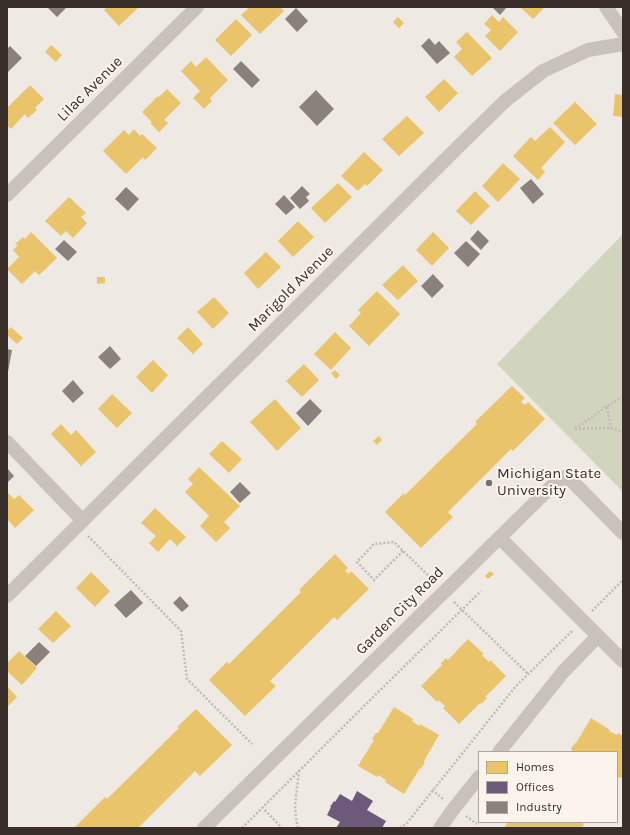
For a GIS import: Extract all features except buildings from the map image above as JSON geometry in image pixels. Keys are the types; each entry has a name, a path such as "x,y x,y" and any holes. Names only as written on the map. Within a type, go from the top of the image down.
{"street":[{"name":"Lilac Avenue","path":"7,195 197,7"},
{"path":"606,7 623,32"},
{"name":"Marigold Avenue","path":"7,596 505,101 543,71 588,50 623,44"},
{"path":"7,442 81,523"},
{"name":"Garden City Road","path":"204,828 557,481 565,477 573,482 623,533"},
{"path":"500,538 623,661"},
{"path":"500,751 563,672 598,636"},
{"path":"440,828 478,778"}],"path":[{"path":"623,397 607,406 575,429 611,428 623,432"},
{"path":"607,406 611,428"},
{"path":"81,523 181,630 187,679 252,744"},
{"path":"400,828 407,823 516,686 623,580"},
{"path":"242,828 481,591"},
{"path":"298,828 295,805 299,770"},
{"path":"262,807 282,828"}],"green space":[{"path":"623,234 623,492 497,364"}],"place":[{"name":"Michigan State University","path":"489,483"}]}
